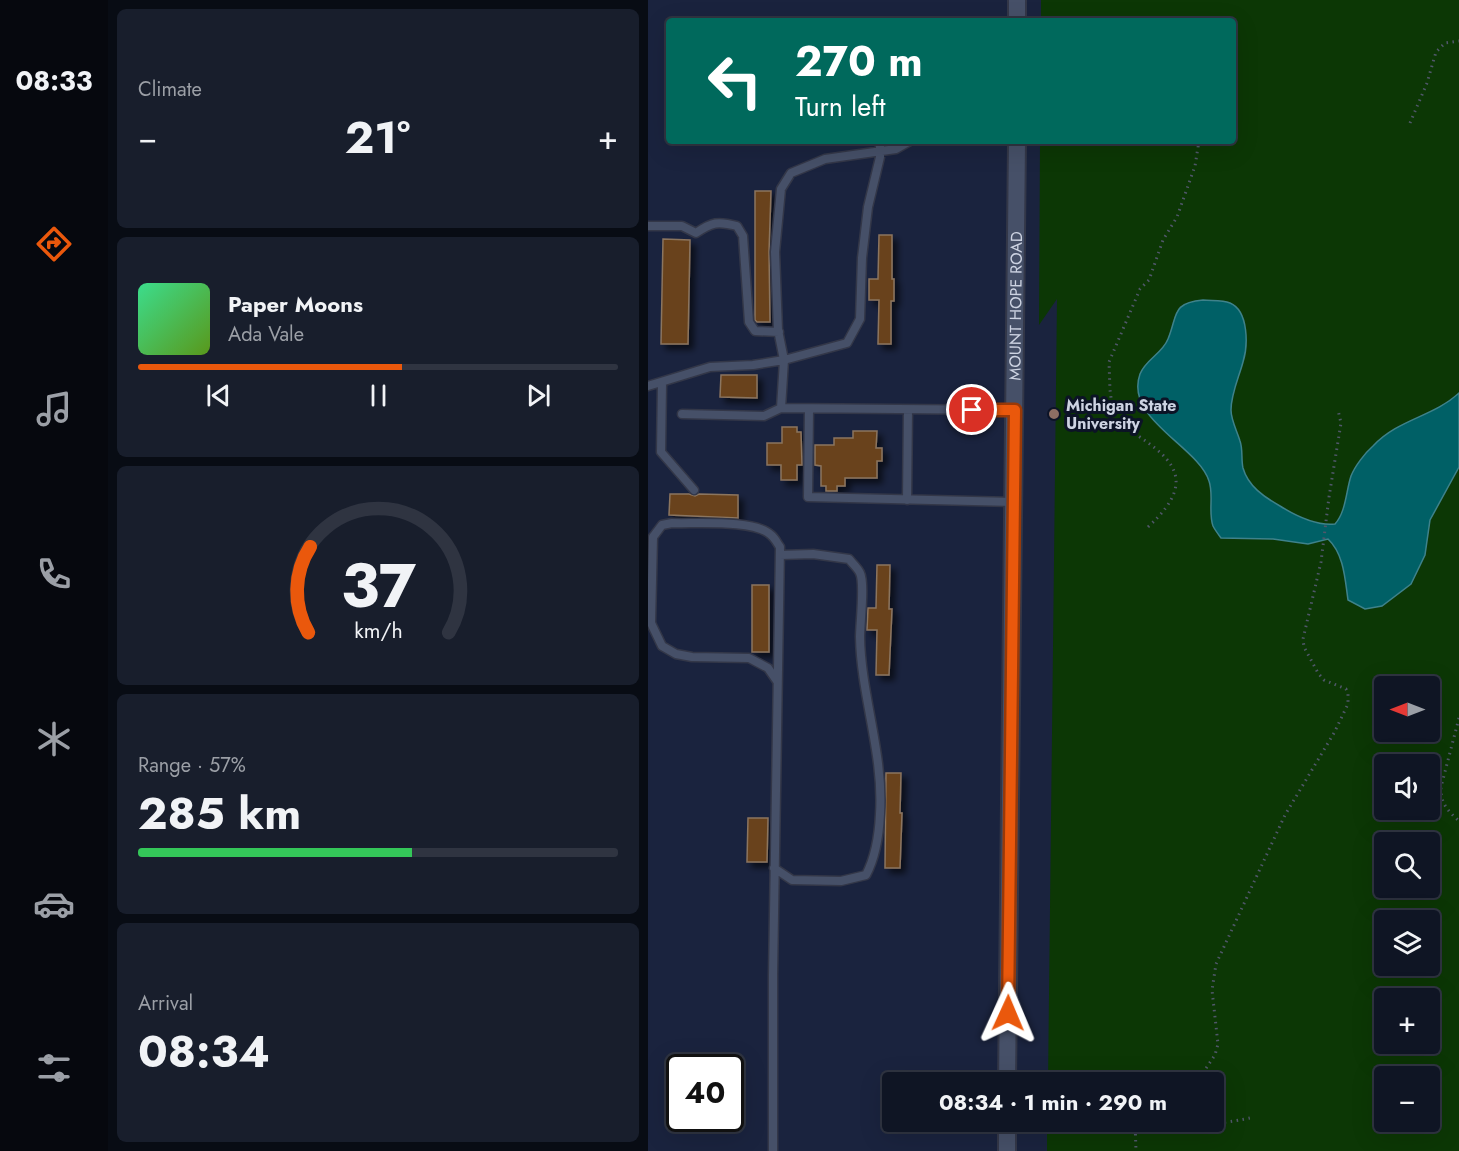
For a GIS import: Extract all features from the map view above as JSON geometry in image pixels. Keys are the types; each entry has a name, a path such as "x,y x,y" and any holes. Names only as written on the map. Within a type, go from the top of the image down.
{"street":[{"path":"1017,0 1017,18"},
{"name":"MOUNT HOPE ROAD","path":"1007,1072 1017,144"},
{"path":"1007,1132 1007,1151"}],"lane":[{"path":"648,387 710,367 753,365 784,360 847,343 860,319 862,258 868,207 880,144"},
{"path":"781,408 784,360 779,332 775,252 781,189 791,173 825,159 896,149 905,144"},
{"path":"648,226 682,226 696,233 710,224 725,223 737,226 743,236 748,321 755,331 779,332"},
{"path":"662,384 662,452 694,490"},
{"path":"682,414 764,416 781,408 1015,410"},
{"path":"809,409 808,497 1014,502"},
{"path":"907,500 908,410"},
{"path":"773,1151 774,868 780,547 771,534 744,524 672,523 662,525 653,537 651,622 662,646 676,654 692,657 749,658 768,668 777,681"},
{"path":"774,868 792,880 841,881 866,875 875,859 880,813 877,750 868,711 860,638 861,574 849,559 813,554 780,555"}],"path":[{"path":"1410,123 1428,82 1436,52 1445,43 1459,41"},
{"path":"1148,527 1163,513 1177,484 1173,466 1156,448 1114,420 1110,390 1110,362 1140,289 1149,280 1163,240 1177,217 1195,166 1199,144"},
{"path":"1204,1072 1215,1055 1218,1044 1212,990 1216,964 1285,815 1334,733 1348,704 1346,689 1324,680 1317,674 1304,647 1303,639 1323,550 1341,423 1338,410"},
{"path":"1459,718 1441,787 1441,796 1444,805 1459,820"},
{"path":"1224,1123 1250,1118"},
{"path":"1135,1132 1136,1151"}],"shaded area":[{"name":"Michigan State University","path":"648,0 1459,0 1459,1151 648,1151"},
{"path":"1041,0 1459,0 1459,1151 1047,1151 1047,1132 1224,1132 1224,1072 1048,1072 1057,299 1039,325 1040,144 1236,144 1236,18 1041,18"},
{"path":"1203,300 1230,303 1241,313 1244,321 1245,355 1231,410 1241,444 1245,474 1263,495 1306,520 1335,524 1344,507 1351,476 1367,452 1393,430 1438,408 1459,393 1459,467 1430,520 1425,555 1411,584 1382,606 1365,609 1348,600 1341,559 1328,539 1308,544 1273,539 1221,538 1213,526 1210,486 1202,468 1164,431 1142,405 1138,390 1140,374 1168,339 1180,307"}],"building":[{"path":"755,191 771,191 770,322 755,320"},
{"path":"879,235 892,235 894,301 891,301 891,344 878,344 879,300 869,300 869,279 878,279"},
{"path":"663,239 690,240 688,344 661,344"},
{"path":"721,375 757,375 757,398 720,397"},
{"path":"782,427 797,427 797,432 801,432 802,465 797,465 797,480 781,480 781,465 767,465 767,443 782,443"},
{"path":"853,431 877,431 876,448 882,448 882,461 877,461 877,478 845,478 845,486 837,486 837,491 826,491 826,486 821,486 821,466 815,465 815,445 834,445 834,438 853,438"},
{"path":"670,494 738,495 738,518 669,515"},
{"path":"877,565 890,565 889,609 892,609 889,675 876,675 877,630 867,630 868,608 876,608"},
{"path":"752,585 769,585 769,652 752,652"},
{"path":"886,773 901,773 900,868 885,868"},
{"path":"748,818 768,818 767,862 747,862"}],"place":[{"name":"Michigan State University","path":"1054,414"}],"route":[{"path":"972,410 1015,410 1008,1013"}]}
